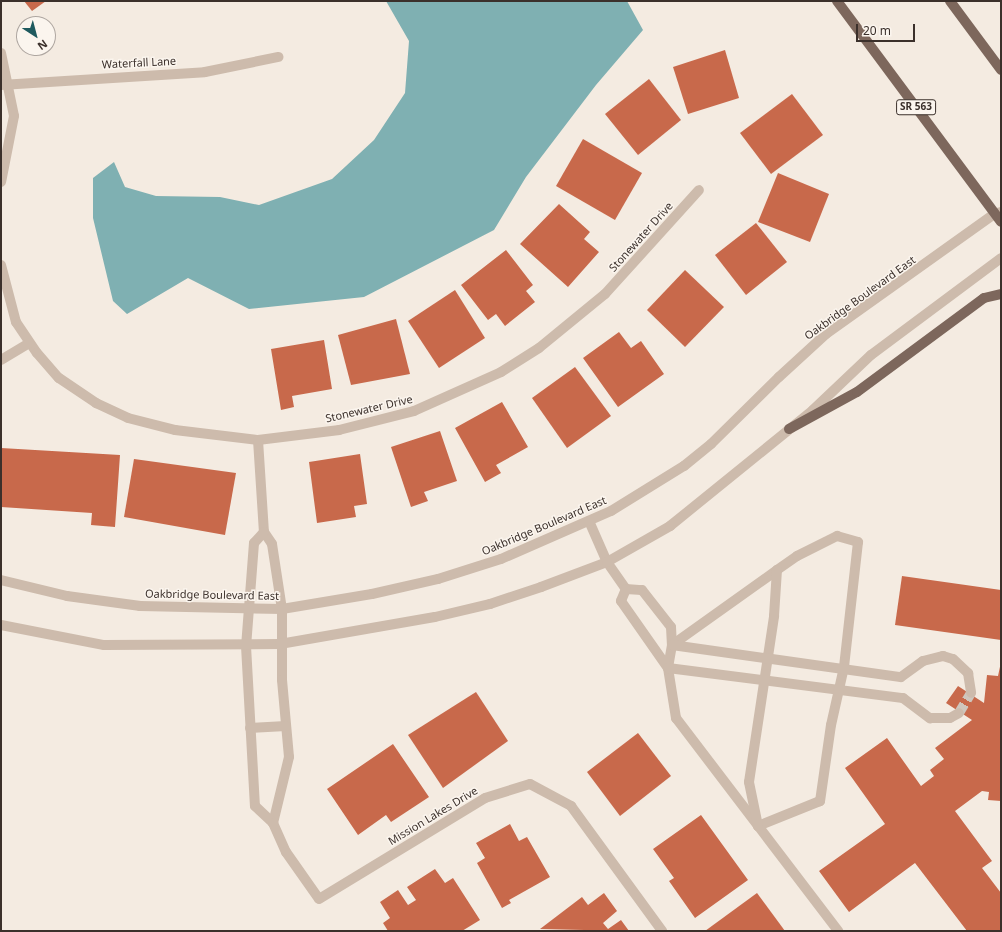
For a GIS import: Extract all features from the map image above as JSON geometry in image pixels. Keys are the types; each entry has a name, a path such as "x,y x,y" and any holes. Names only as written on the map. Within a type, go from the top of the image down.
{"main road":[{"name":"SR 563","path":"837,1 999,216"},
{"path":"950,1 1001,70"},
{"path":"789,429 857,392 984,298 1001,294"}],"street":[{"path":"1,53 5,85 14,116 1,182"},
{"name":"Waterfall Lane","path":"5,85 205,72 278,57"},
{"name":"Stonewater Drive","path":"1,265 16,322 29,343 59,378 96,403 128,418 175,430 258,440 339,430 414,411 501,372 538,348 605,294 699,190"},
{"name":"Oakbridge Boulevard East","path":"1,580 67,596 140,606 250,610 282,609 372,594 438,579 501,559 589,521 648,490 684,466 711,444 826,334 999,216"},
{"path":"1,625 104,645 246,646 280,644 490,604 607,562 670,526 789,429 871,355 1001,258"},
{"path":"1,360 29,343"},
{"path":"258,440 264,532 272,544 282,609 280,644 289,757 274,823"},
{"path":"589,521 607,562 626,589"},
{"name":"Mission Lakes Drive","path":"264,532 254,543 250,610 246,646 255,806 274,823 286,852 319,899 484,798 530,784 571,806 662,931"},
{"path":"672,645 777,570 837,536 858,542 844,667 820,801 758,826"},
{"path":"758,826 749,782 764,680 777,570"},
{"path":"626,589 642,590 671,627 672,645 668,668 676,718 838,931"},
{"path":"626,589 621,601 668,668 903,698 930,718 940,720 959,713"},
{"path":"672,645 844,667 901,677 923,661 943,656 957,662 968,673 971,693"},
{"path":"250,728 286,726"}],"water":[{"path":"386,1 627,1 643,30 596,85 526,177 494,230 364,297 249,309 188,278 127,314 113,301 93,218 93,178 114,162 125,187 156,196 220,197 259,205 332,179 374,140 405,93 409,41"}],"building":[{"path":"24,1 46,1 32,11"},
{"path":"725,50 739,98 688,114 673,67"},
{"path":"649,79 681,120 638,155 605,114"},
{"path":"792,94 823,135 771,174 740,133"},
{"path":"583,139 642,173 615,220 556,186"},
{"path":"778,173 829,194 810,242 758,222"},
{"path":"559,204 590,232 584,239 599,252 568,287 520,244"},
{"path":"756,223 787,262 746,295 715,255"},
{"path":"506,250 533,285 526,291 535,302 505,326 496,314 488,320 461,285"},
{"path":"685,270 724,307 685,347 647,310"},
{"path":"455,290 485,338 439,368 408,321"},
{"path":"396,319 410,374 351,385 338,335"},
{"path":"619,332 631,348 641,341 664,374 618,407 583,358"},
{"path":"324,340 332,389 292,396 294,407 281,410 271,349"},
{"path":"575,367 611,416 567,448 532,398"},
{"path":"502,402 528,447 496,465 501,473 485,482 455,428"},
{"path":"440,431 457,481 424,492 428,501 411,507 391,447"},
{"path":"1,448 120,455 115,527 91,525 92,513 1,507"},
{"path":"360,454 367,504 354,506 356,517 317,523 309,462"},
{"path":"134,459 236,473 225,535 124,517"},
{"path":"902,576 1001,590 1001,640 895,625"},
{"path":"1001,662 1001,801 988,800 989,792 982,791 955,811 992,861 982,868 1001,893 1001,931 967,931 915,863 849,912 819,871 885,824 845,768 887,738 921,786 934,776 930,770 944,759 935,748 972,720 946,703 958,686 984,703 987,675 998,676"},
{"path":"476,692 508,741 443,788 408,735"},
{"path":"638,733 671,776 620,816 587,772"},
{"path":"393,744 429,797 391,822 386,815 358,835 327,789"},
{"path":"701,815 748,880 695,918 669,881 674,878 653,849"},
{"path":"510,824 519,841 527,837 550,877 509,900 511,903 502,908 477,863 485,858 476,843"},
{"path":"435,869 445,883 453,878 480,920 462,931 388,931 383,923 390,918 380,902 398,890 408,905 416,900 407,887"},
{"path":"604,893 617,911 603,923 608,929 621,920 629,931 540,929 582,897 588,905"},
{"path":"757,893 785,931 705,931"}],"tunnel":[{"path":"959,713 971,693"}]}
